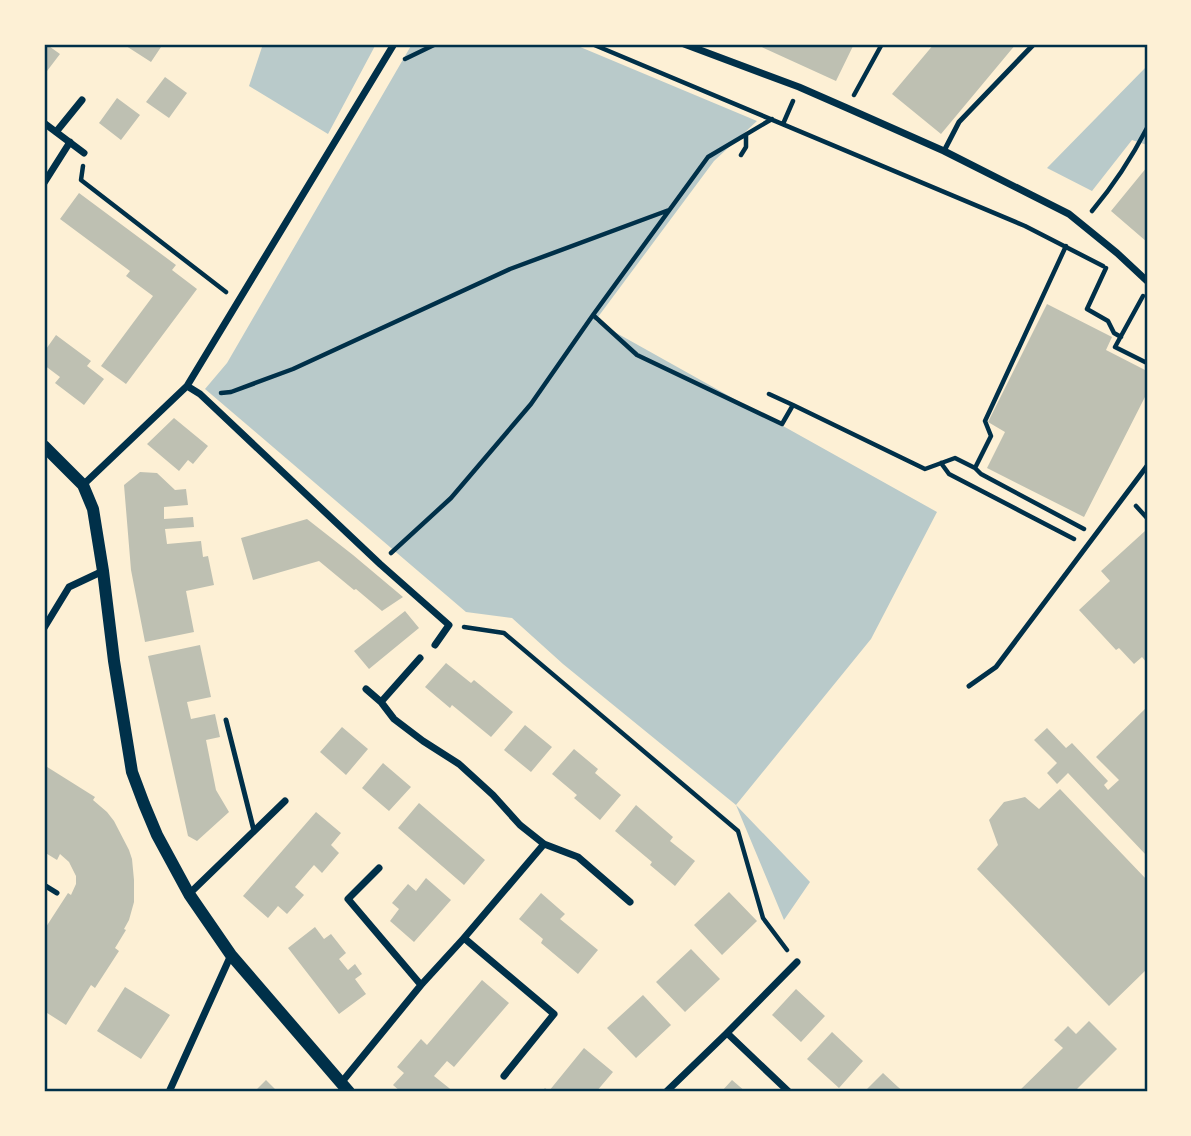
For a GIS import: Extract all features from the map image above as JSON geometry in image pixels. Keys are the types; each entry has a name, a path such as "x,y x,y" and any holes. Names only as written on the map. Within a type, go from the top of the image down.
{"street":[{"path":"83,485 187,386 394,44"},
{"path":"684,44 847,107 944,151 1069,214 1147,281"},
{"path":"56,132 82,100"},
{"path":"44,123 85,153"},
{"path":"44,183 70,142"},
{"path":"187,386 200,394 380,564 449,625 435,645"},
{"path":"44,446 83,485 93,509 132,772 157,835 190,894 231,955 345,1087 421,985 544,844"},
{"path":"44,628 69,587 103,571"},
{"path":"380,702 420,658"},
{"path":"366,690 394,719 459,764 493,795 520,825 544,844 578,857 631,902"},
{"path":"190,894 285,801"},
{"path":"379,868 348,899 421,985"},
{"path":"464,938 554,1014 504,1076"},
{"path":"169,1092 231,955"},
{"path":"666,1092 797,962"},
{"path":"727,1033 789,1092"}],"lane":[{"path":"944,151 959,122 1034,44"},
{"path":"969,686 996,667 1147,466"},
{"path":"226,720 254,831"},
{"path":"44,885 57,893"}],"path":[{"path":"592,44 1025,226 1106,268"},
{"path":"847,107 882,44"},
{"path":"783,124 799,87"},
{"path":"380,564 451,498 531,404 708,157 772,119"},
{"path":"1081,224 1136,150 1147,128"},
{"path":"741,155 746,147 746,135"},
{"path":"85,153 81,180 238,301"},
{"path":"200,394 231,392 293,369 510,269 670,209"},
{"path":"975,468 991,436 985,421 1066,246"},
{"path":"1117,253 1106,268 1087,309 1108,320 1114,333 1121,337"},
{"path":"1147,289 1115,347 1147,363"},
{"path":"593,315 637,355 782,424 793,405"},
{"path":"769,394 925,469 955,458 1080,526"},
{"path":"941,463 948,474 1048,524 1086,547"},
{"path":"449,625 504,633 738,831 763,918 797,962"}],"shaded area":[{"path":"263,44 376,44 328,134 249,86"},
{"path":"412,44 573,44 757,121 714,161 595,321 937,512 871,639 736,805 563,664 512,618 466,612 205,389 227,363"},
{"path":"1147,66 1147,145 1132,140 1092,191 1047,168"},
{"path":"736,805 810,882 784,920"}],"building":[{"path":"44,44 60,54 44,75"},
{"path":"123,44 163,44 151,62"},
{"path":"755,44 854,44 836,81"},
{"path":"934,44 1016,44 941,134 892,94"},
{"path":"165,77 187,93 169,118 146,102"},
{"path":"117,98 140,115 121,140 99,123"},
{"path":"1147,167 1147,242 1111,211"},
{"path":"79,193 176,265 172,270 197,289 126,384 101,366 153,296 126,276 130,271 60,219"},
{"path":"1047,304 1112,337 1106,350 1147,371 1147,393 1084,517 987,468 1005,432 988,422"},
{"path":"56,335 91,361 87,366 104,379 84,405 55,383 60,377 44,365 44,352"},
{"path":"174,418 208,446 193,464 188,460 179,471 147,444"},
{"path":"140,472 157,473 175,490 186,489 188,505 164,507 164,519 193,517 194,527 165,529 167,544 201,541 203,557 208,556 214,585 186,591 194,632 145,642 131,570 124,485"},
{"path":"307,519 403,597 382,611 319,561 253,580 241,538"},
{"path":"1145,531 1147,663 1142,657 1134,664 1119,648 1116,650 1079,610 1110,581 1101,571"},
{"path":"405,611 419,628 369,669 354,651"},
{"path":"200,645 211,697 187,702 191,719 215,714 220,737 206,740 216,790 229,812 197,841 188,836 148,656"},
{"path":"446,663 471,683 474,680 513,712 491,737 425,687"},
{"path":"1147,707 1147,856 1068,773 1057,784 1047,773 1057,763 1034,740 1047,728 1066,748 1072,743 1108,781 1104,785 1108,790 1119,780 1096,757"},
{"path":"525,725 552,747 531,772 504,750"},
{"path":"342,727 368,749 346,775 320,752"},
{"path":"574,749 598,769 595,773 621,795 600,820 574,798 577,795 552,774"},
{"path":"383,763 411,787 389,811 362,788"},
{"path":"44,765 95,797 93,800 107,812 129,850 134,880 134,902 124,929 126,930 115,948 119,951 95,988 91,985 66,1025 44,1011 44,930 68,893 71,895 76,876 69,862 60,854 57,860 44,852"},
{"path":"1060,789 1147,880 1147,969 1109,1006 977,869 998,845 989,820 1004,802 1025,797 1039,809"},
{"path":"419,803 485,860 464,885 398,828"},
{"path":"636,805 673,837 670,841 695,861 675,886 650,865 652,862 615,831"},
{"path":"316,812 341,833 331,845 339,853 322,873 314,865 295,887 304,895 287,914 278,906 268,918 243,896"},
{"path":"426,878 451,900 414,942 390,921 399,909 392,903 408,884 416,891"},
{"path":"729,892 757,921 722,955 694,925"},
{"path":"541,893 565,914 560,919 598,950 578,974 541,943 543,939 519,919"},
{"path":"315,927 324,939 331,934 346,953 339,959 348,970 355,964 362,974 355,979 366,994 339,1014 288,948"},
{"path":"691,949 720,979 685,1012 656,982"},
{"path":"482,980 509,1003 454,1067 447,1061 434,1076 454,1092 401,1092 393,1085 404,1073 397,1067 421,1039 427,1045"},
{"path":"125,987 170,1015 141,1059 97,1031"},
{"path":"796,989 825,1016 801,1042 772,1015"},
{"path":"643,995 671,1025 636,1058 607,1028"},
{"path":"1089,1021 1117,1049 1074,1092 1018,1092 1063,1048 1054,1040 1068,1026 1076,1034"},
{"path":"832,1032 863,1061 839,1088 807,1059"},
{"path":"584,1048 613,1072 596,1092 541,1092 545,1088 549,1091"},
{"path":"883,1073 898,1087 904,1092 864,1092"},
{"path":"266,1080 278,1092 254,1092"},
{"path":"732,1080 746,1092 721,1092"}]}
